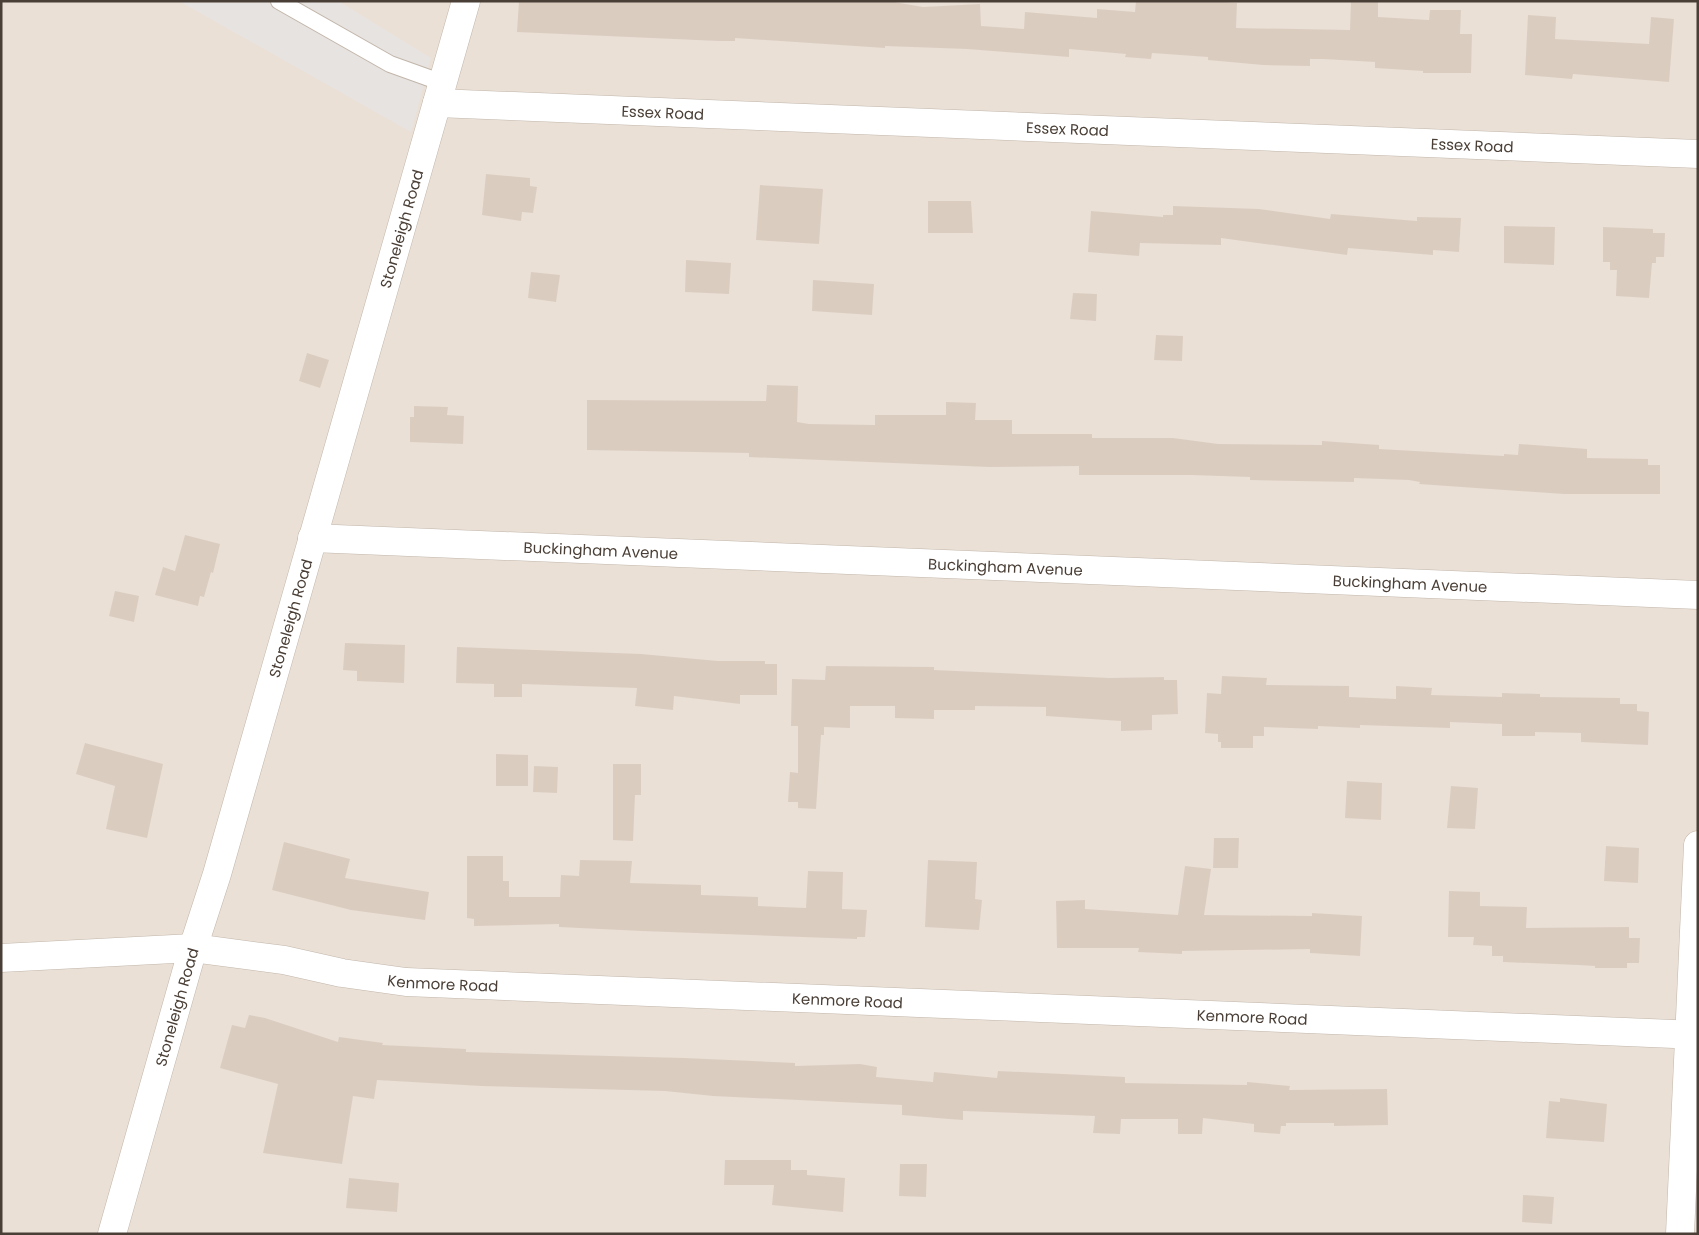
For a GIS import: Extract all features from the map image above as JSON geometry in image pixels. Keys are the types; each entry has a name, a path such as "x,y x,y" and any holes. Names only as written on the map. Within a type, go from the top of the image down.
{"street":[{"name":"Stoneleigh Road","path":"112,1234 312,538 433,95 466,1"},
{"name":"Essex Road","path":"433,95 1698,154"},
{"name":"Buckingham Avenue","path":"312,538 1698,595"},
{"path":"1680,1234 1694,1035 1698,845"},
{"name":"Kenmore Road","path":"1,958 193,948 284,960 342,973 406,982 1694,1035"}],"lane":[{"path":"279,1 390,64 433,95"}],"shaded area":[{"path":"1,1 1698,1 1698,1234 1,1234"},
{"path":"179,1 338,1 431,58 411,132"}],"building":[{"path":"519,1 888,1 923,7 980,4 981,26 1024,29 1025,12 1097,18 1097,9 1135,12 1136,1 1210,1 1237,3 1236,28 1350,30 1351,1 1378,2 1378,17 1429,20 1430,10 1461,10 1460,34 1472,34 1471,73 1423,73 1423,71 1375,68 1375,62 1323,59 1310,59 1310,66 1263,65 1208,60 1208,57 1152,53 1151,59 1125,57 1126,54 1069,49 1069,57 967,49 885,46 885,48 735,38 735,41 719,41 517,32"},
{"path":"1528,15 1556,17 1555,39 1649,44 1651,17 1674,19 1669,82 1573,74 1572,79 1525,75"},
{"path":"486,174 530,178 530,186 537,187 533,213 522,212 521,221 482,215"},
{"path":"760,185 823,189 819,244 756,240"},
{"path":"928,201 971,201 973,233 928,233"},
{"path":"1173,206 1259,209 1330,219 1331,214 1417,221 1417,217 1461,218 1459,252 1433,250 1433,255 1348,248 1347,255 1221,238 1221,245 1140,243 1139,256 1088,252 1091,211 1163,217 1163,215 1173,215"},
{"path":"1504,226 1555,227 1554,265 1504,263"},
{"path":"1603,227 1653,229 1653,233 1665,233 1664,257 1656,257 1656,263 1652,263 1649,298 1616,296 1617,270 1610,270 1610,262 1603,262"},
{"path":"686,260 731,263 729,294 685,292"},
{"path":"531,272 560,275 556,302 528,298"},
{"path":"813,280 874,284 872,315 812,311"},
{"path":"1073,293 1097,294 1096,321 1070,319"},
{"path":"1156,335 1183,336 1182,361 1154,360"},
{"path":"307,353 329,360 320,388 299,381"},
{"path":"767,385 798,386 797,422 809,424 875,425 875,415 946,415 946,402 976,403 975,420 1012,420 1012,434 1092,434 1092,438 1173,438 1218,444 1322,445 1322,441 1379,445 1379,449 1504,456 1504,454 1518,455 1519,444 1587,449 1587,458 1648,459 1648,465 1660,465 1660,494 1564,494 1419,484 1420,482 1409,480 1354,478 1354,482 1250,480 1250,477 1191,475 1079,475 1079,466 989,467 749,457 749,453 587,450 587,400 766,401"},
{"path":"414,406 448,407 447,415 464,416 463,444 410,442 410,417 414,417"},
{"path":"185,535 220,544 213,573 211,572 204,597 200,596 198,606 155,595 163,567 175,571"},
{"path":"115,591 139,596 134,622 109,616"},
{"path":"345,643 405,645 404,683 357,681 357,671 343,670"},
{"path":"457,647 641,654 718,661 765,661 765,664 777,664 777,695 740,695 740,704 674,696 673,710 635,706 637,688 522,684 522,697 494,697 494,684 456,683"},
{"path":"826,666 934,667 934,670 1110,678 1164,677 1164,680 1177,680 1178,714 1152,715 1152,730 1121,731 1121,721 1046,716 1046,707 975,706 975,710 934,710 934,719 895,718 895,706 850,706 850,728 824,727 824,735 821,735 816,809 798,808 798,802 788,802 790,772 798,773 798,726 791,726 792,679 825,680"},
{"path":"1222,676 1267,678 1266,685 1349,686 1349,697 1396,699 1396,686 1432,688 1431,695 1502,697 1502,693 1540,694 1540,697 1620,698 1620,704 1637,704 1637,711 1649,712 1648,745 1581,742 1581,733 1535,732 1535,736 1502,736 1502,724 1450,722 1450,728 1360,725 1360,728 1318,726 1318,729 1264,727 1264,736 1253,736 1253,748 1221,748 1221,742 1218,742 1218,734 1205,733 1207,693 1221,694"},
{"path":"85,743 163,764 147,838 106,829 115,786 76,774"},
{"path":"496,754 528,755 528,786 496,786"},
{"path":"613,764 641,764 641,795 635,795 633,841 613,840"},
{"path":"534,766 558,767 557,793 533,792"},
{"path":"1347,781 1382,783 1381,820 1345,818"},
{"path":"1451,786 1478,788 1475,829 1447,828"},
{"path":"1214,838 1239,838 1238,868 1213,868"},
{"path":"284,842 350,859 345,878 429,892 425,920 351,910 272,890"},
{"path":"1606,846 1639,848 1638,883 1604,881"},
{"path":"467,856 503,856 503,881 509,881 509,897 560,897 561,875 579,876 580,860 632,861 630,883 701,885 701,895 758,897 758,906 806,908 808,871 843,872 842,909 867,910 865,937 857,937 857,939 642,931 559,927 559,924 474,926 474,919 467,918"},
{"path":"928,860 977,862 975,899 982,900 979,930 925,927"},
{"path":"1185,866 1211,869 1204,915 1312,916 1312,913 1362,916 1360,956 1310,953 1310,949 1182,951 1182,954 1138,952 1139,948 1057,948 1056,901 1085,900 1085,909 1178,915"},
{"path":"1449,891 1480,892 1480,906 1527,907 1526,928 1629,927 1629,938 1640,938 1639,963 1627,963 1627,968 1595,968 1595,966 1503,962 1503,956 1492,956 1492,946 1473,945 1474,937 1448,937"},
{"path":"249,1015 265,1018 338,1042 339,1037 383,1043 382,1045 466,1049 466,1052 684,1058 795,1063 795,1066 860,1064 877,1067 876,1077 933,1082 934,1072 997,1078 998,1071 1125,1077 1125,1083 1247,1085 1247,1082 1290,1086 1289,1090 1387,1089 1388,1125 1334,1126 1334,1123 1286,1123 1286,1126 1281,1126 1280,1134 1254,1132 1254,1124 1203,1118 1202,1134 1178,1134 1178,1119 1121,1119 1120,1134 1093,1133 1095,1116 963,1111 963,1120 902,1115 902,1105 713,1096 665,1091 481,1086 377,1080 374,1099 353,1096 342,1164 263,1153 278,1084 220,1068 232,1025 245,1028"},
{"path":"1560,1098 1607,1104 1604,1142 1546,1138 1549,1101 1560,1102"},
{"path":"725,1160 791,1160 791,1170 807,1170 807,1175 845,1178 843,1212 772,1205 774,1185 724,1185"},
{"path":"900,1164 927,1164 926,1197 899,1196"},
{"path":"349,1178 399,1183 397,1212 346,1208"},
{"path":"1523,1195 1554,1197 1552,1224 1522,1222"}]}
